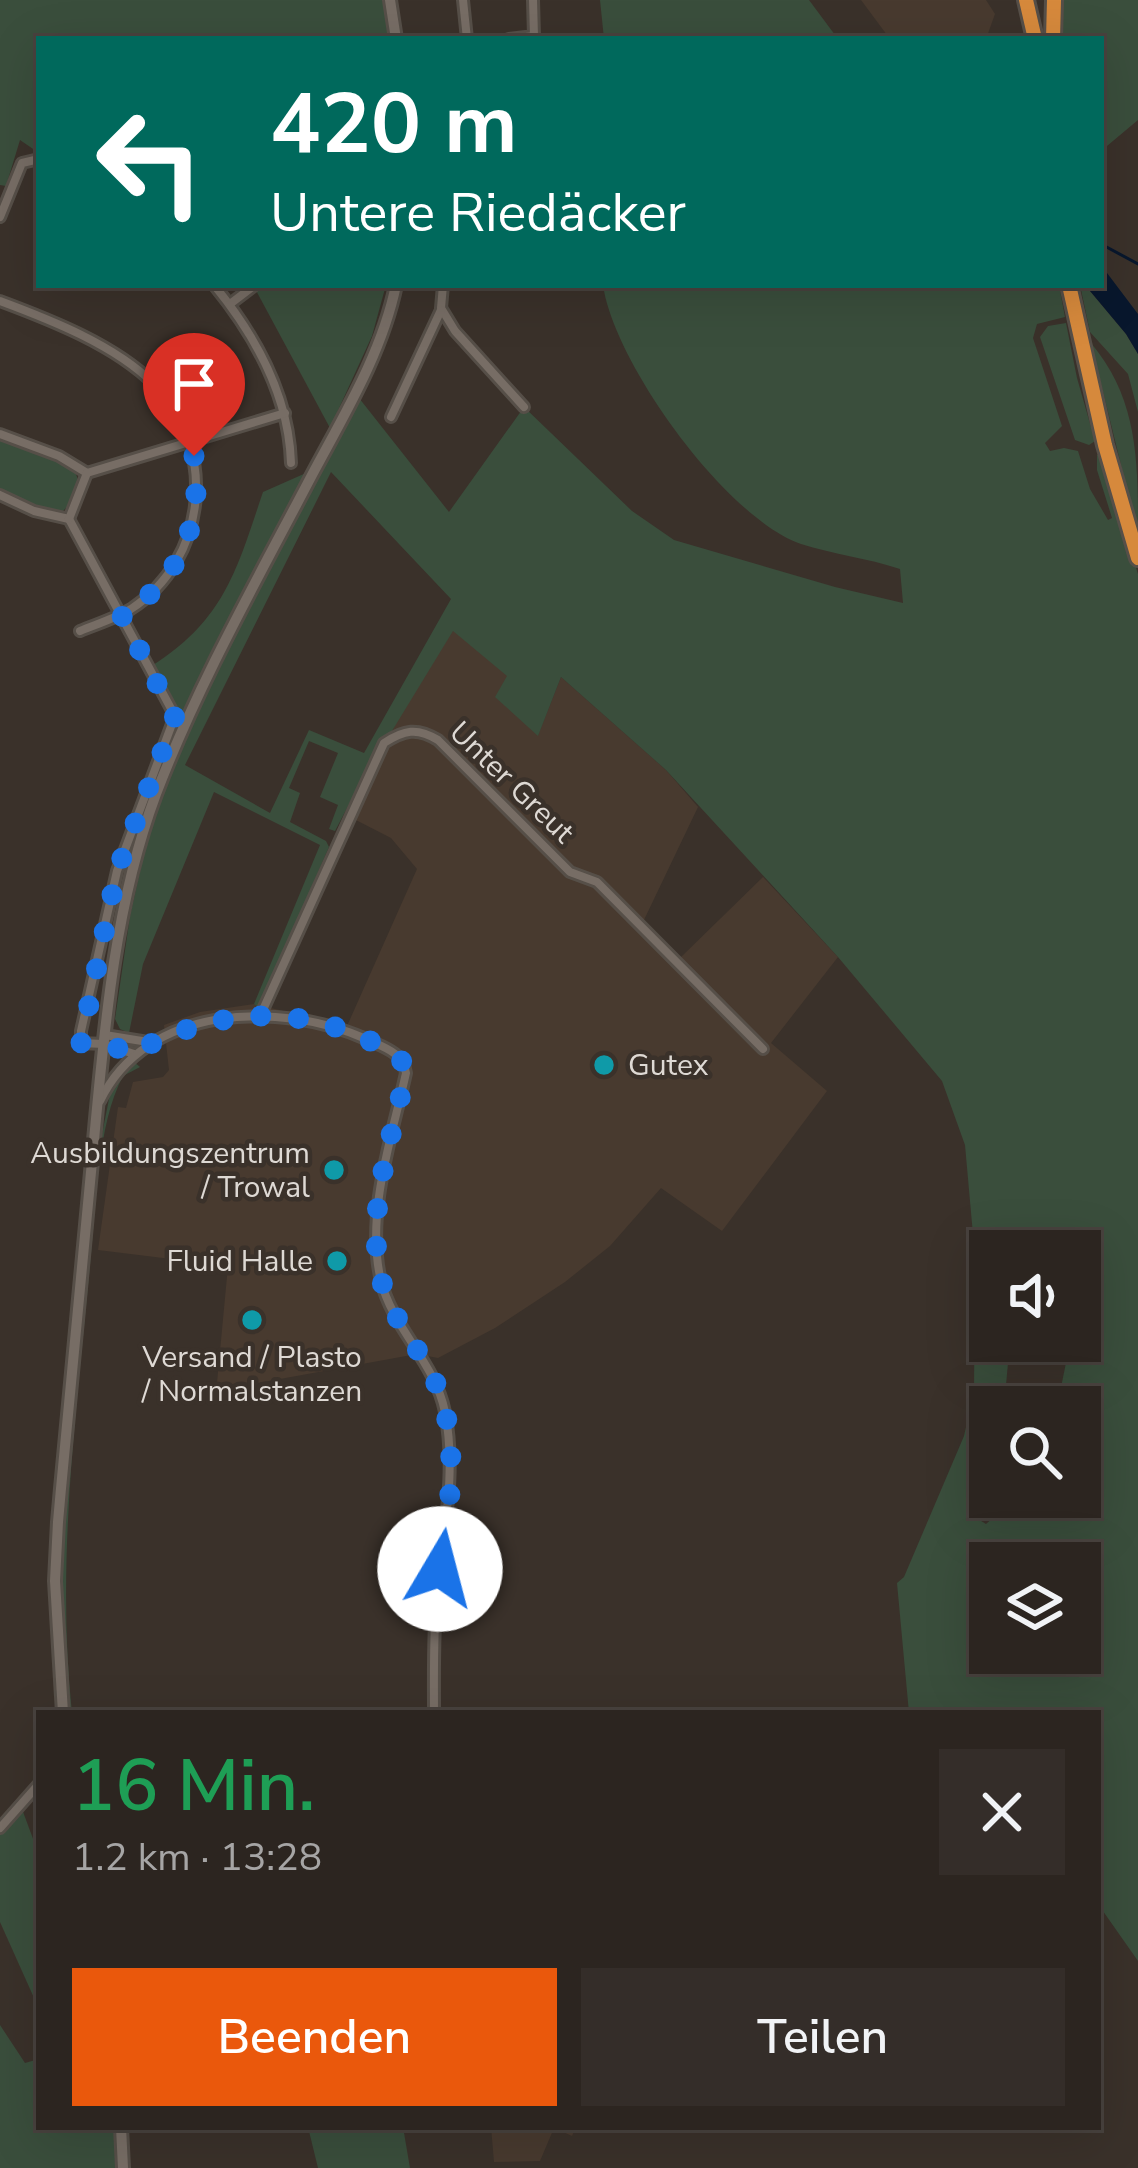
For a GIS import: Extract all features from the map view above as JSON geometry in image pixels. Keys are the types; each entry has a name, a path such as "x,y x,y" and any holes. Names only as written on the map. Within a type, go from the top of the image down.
{"highway":[{"path":"1026,0 1034,36"},
{"path":"1053,36 1054,0"},
{"path":"1070,288 1088,376 1138,558"}],"main road":[{"path":"390,0 396,36"},
{"path":"63,1710 55,1581 58,1522 97,1108 123,915 155,796 200,693 358,386 395,288"},
{"path":"121,2130 123,2168"}],"street":[{"path":"463,0 467,36"},
{"path":"522,36 536,33 533,0"},
{"path":"0,217 22,163 36,160"},
{"path":"217,288 269,371 285,413 292,463"},
{"path":"230,304 251,288"},
{"path":"391,417 441,308 443,288"},
{"path":"0,301 47,320 135,368 172,404 190,442 196,485 190,538 162,581 121,614 80,631"},
{"path":"441,308 477,357 524,407"},
{"path":"0,434 59,456 87,473 285,413"},
{"path":"68,519 87,473"},
{"path":"0,495 34,511 68,519 175,718 117,871 81,1043 149,1042 218,1020 261,1014 310,1019 392,1051 404,1062 378,1237 381,1281 436,1383 445,1411 449,1502 436,1614 434,1710"},
{"name":"Unter Greut","path":"261,1014 384,743 416,730 438,740 570,872 597,882 763,1049"},
{"path":"105,1040 136,1054"},
{"path":"97,1108 119,1067 149,1042"},
{"path":"0,1828 36,1787"}],"shaded area":[{"path":"861,0 986,0 995,14 987,36 888,36"},
{"path":"453,630 508,676 538,735 561,677 666,770 698,807 643,922 679,959 763,877 838,957 771,1043 827,1091 722,1231 661,1188 610,1246 565,1282 438,1358 417,1354 208,1392 217,1383 228,1266 98,1250 118,1107 126,1108 133,1082 163,1077 169,1070 164,1025 200,1012 254,1004 347,1026 417,869 391,838 350,817 396,723"},
{"path":"491,2130 553,2130 540,2161 494,2162"}],"green space":[{"path":"0,0 386,0 392,36 36,36 36,151 20,140 6,186 0,185"},
{"path":"600,0 809,0 836,36 604,36"},
{"path":"1060,0 1138,0 1138,120 1104,148 1104,36 1058,36"},
{"path":"255,288 385,288 372,336 330,428"},
{"path":"604,288 1060,288 1065,317 1037,324 1033,338 1062,426 1045,443 1050,451 1078,451 1090,489 1108,520 1112,518 1097,470 1100,454 1138,574 1138,1961 1101,1908 1101,1710 909,1710 897,1583 904,1577 969,1414 969,1518 986,1524 993,1518 1101,1518 1101,1386 1061,1386 1066,1362 1101,1362 1101,1230 973,1230 965,1145 942,1081 838,957 666,770 561,677 538,736 495,697 507,676 453,631 385,736 335,831 329,829 338,805 320,797 338,753 309,741 289,788 300,793 290,822 329,847 259,1008 254,1004 320,845 214,792 143,964 129,1033 115,1019 130,916 166,780 204,694 359,398 449,512 524,407 632,511 674,540 903,603 900,569 801,544 771,529 740,504 678,434 628,355","holes":["331,472 451,599 364,753 309,730 270,813 185,765"]},
{"path":"1081,288 1088,288 1138,354 1138,412 1128,374 1090,332"},
{"path":"1066,323 1095,441 1089,445 1075,440 1040,337 1048,326"},
{"path":"1091,343 1107,364 1127,409 1136,456 1138,534"},
{"path":"0,436 73,469 77,491 63,511 55,513 0,490"},
{"path":"306,473 181,719 177,717 153,665 177,648 213,610 236,568 263,492"},
{"path":"133,1061 140,1067 123,1076 114,1096 96,1194 70,1489 66,1600 72,1710 67,1710 60,1560 99,1149 110,1094 121,1071"},
{"path":"974,1362 1008,1362 1006,1386 974,1386"},
{"path":"22,1809 36,1847 36,2002 0,1922 0,1832"},
{"path":"0,2025 25,2063 36,2060 36,2130 115,2130 117,2168 0,2168"},
{"path":"309,2130 404,2130 410,2168 318,2168"}],"water":[{"path":"1104,269 1138,314 1138,354 1088,288 1104,288"}],"waterway":[{"path":"1104,246 1138,264"}],"place":[{"name":"Gutex","path":"604,1065"},
{"name":"Ausbildungszentrum / Trowal","path":"334,1170"},
{"name":"Fluid Halle","path":"337,1261"},
{"name":"Versand / Plasto / Normalstanzen","path":"252,1320"}],"route":[{"path":"194,456 196,496 190,538 162,581 121,614 175,718 117,871 81,1043 136,1054 149,1042 218,1020 280,1014 354,1034 392,1051 404,1062 406,1073 378,1220 381,1281 436,1383 445,1411 449,1502 440,1569"}]}
